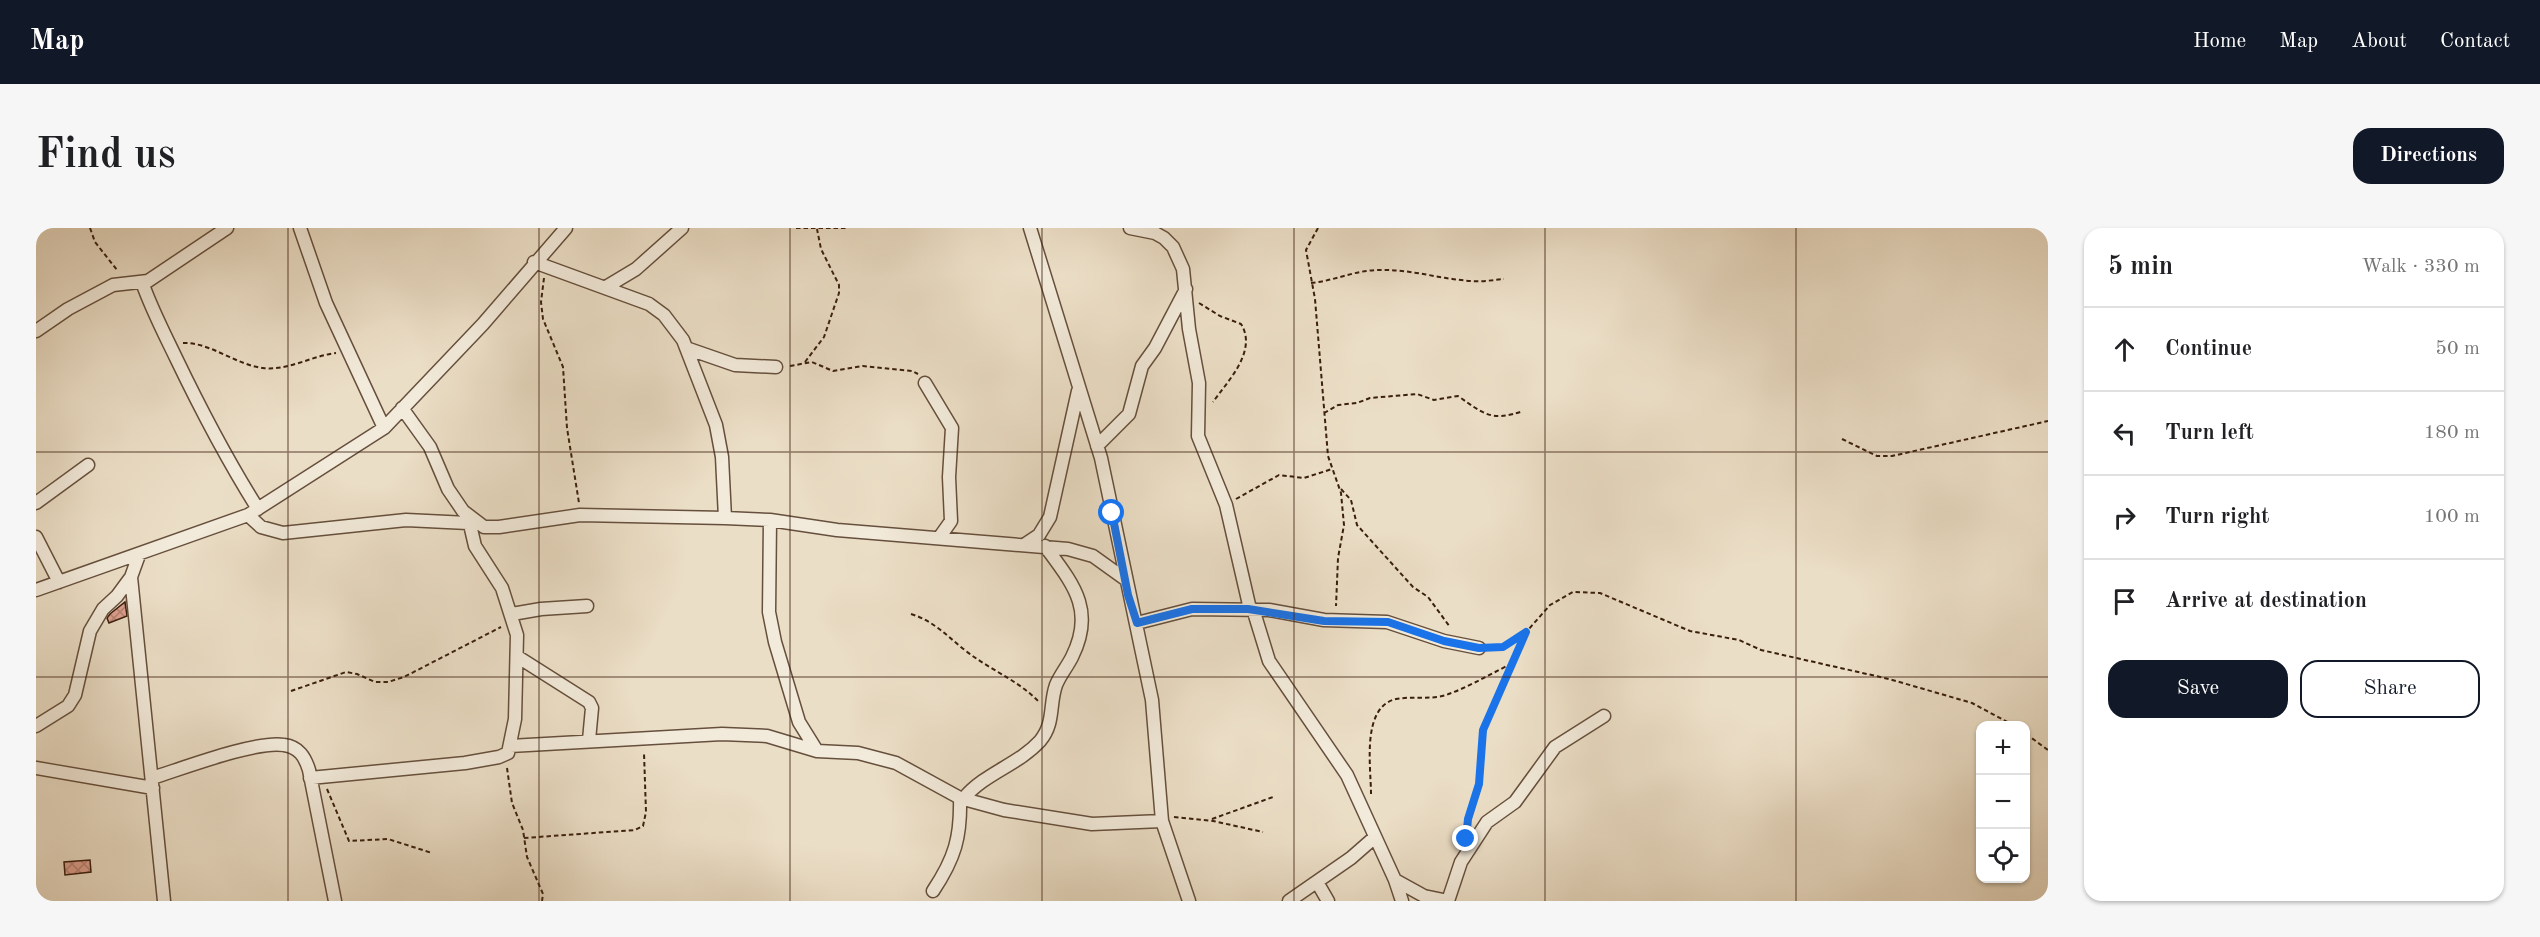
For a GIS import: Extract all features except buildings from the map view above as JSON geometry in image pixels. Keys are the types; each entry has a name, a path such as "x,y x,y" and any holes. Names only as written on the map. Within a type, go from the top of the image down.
{"street":[{"path":"36,331 113,285 142,282 200,248 227,228"},
{"path":"300,228 326,303 384,428"},
{"path":"36,590 139,555 253,512 384,428 541,264 566,228"},
{"path":"606,287 636,269 682,228"},
{"path":"1030,228 1097,446 1152,700 1157,782 1162,819 1189,901"},
{"path":"1130,228 1155,233 1173,247 1183,269 1189,329 1200,383 1198,436 1226,505 1252,609 1269,661 1337,758 1395,880 1401,901"},
{"path":"541,264 649,304 664,315 683,340 716,424 722,457 725,518"},
{"path":"142,282 170,346 261,527 283,533 406,520 468,520 483,527 499,527 580,515 770,520 828,529 1046,546 1093,556 1125,579"},
{"path":"1097,446 1129,414 1142,366 1187,294"},
{"path":"686,348 735,365 776,367"},
{"path":"925,383 952,428 954,436 949,477 951,521 939,538"},
{"path":"1023,545 1039,535 1050,517 1079,387"},
{"path":"402,408 430,447 448,489 468,520 475,546 502,588 512,616 518,657 515,719 509,749"},
{"path":"36,503 88,465"},
{"path":"770,520 769,612 775,642 799,722 817,751"},
{"path":"36,537 59,582"},
{"path":"933,891 949,865 958,843 962,798 975,785 1009,765 1039,742 1048,729 1056,683 1077,645 1083,611 1073,584 1046,546"},
{"path":"36,726 68,706 75,694 90,631 103,609 117,596 130,577 139,555"},
{"path":"130,577 164,901"},
{"path":"512,616 541,609 587,606"},
{"path":"1137,623 1192,609 1252,609 1338,621 1388,622 1444,641 1479,648"},
{"path":"518,657 589,702 592,708 589,740"},
{"path":"1395,880 1424,896 1448,901 1461,862 1486,822 1515,802 1555,747 1604,716"},
{"path":"314,777 465,763 509,749 589,740 748,734 780,739 817,751 858,753 896,763 962,798 1004,810 1092,824 1162,819"},
{"path":"36,768 152,783 232,753 284,745 295,748 305,758 314,777 335,901"},
{"path":"1289,901 1375,837"},
{"path":"1317,882 1328,901"}],"path":[{"path":"90,228 95,242 126,282"},
{"path":"796,228 846,228"},
{"path":"1318,228 1306,250 1315,307 1324,413 1332,469 1341,489 1351,500 1357,525 1413,587 1428,597 1452,630"},
{"path":"804,363 824,337 839,292 839,285 821,249 817,229"},
{"path":"541,264 541,302 548,335 553,339 563,367 567,428 575,465 580,515"},
{"path":"1311,283 1331,281 1348,274 1379,270 1412,271 1473,281 1504,279"},
{"path":"1187,294 1220,316 1237,321 1244,330 1242,358 1237,372 1211,404"},
{"path":"170,346 187,343 265,368 297,364 318,356 347,351"},
{"path":"776,367 804,363 821,364 833,371 863,366 912,371 925,383"},
{"path":"1324,413 1338,405 1357,403 1370,398 1417,394 1434,400 1458,396 1469,406 1497,417 1523,411"},
{"path":"1842,439 1877,456 1892,456 2048,421"},
{"path":"1226,505 1280,475 1304,478 1332,469"},
{"path":"1338,621 1334,595 1344,525 1341,489"},
{"path":"1479,648 1503,647 1526,632 1550,605 1574,592 1600,593 1690,631 1739,640 1761,650 1889,679 1972,703 2004,721"},
{"path":"911,614 940,628 967,652 1024,687 1052,714"},
{"path":"291,691 346,672 375,682 405,678 498,630 512,616"},
{"path":"1467,829 1479,784 1483,730 1526,632"},
{"path":"1371,796 1371,730 1383,706 1399,698 1446,695 1513,663"},
{"path":"2030,737 2048,750"},
{"path":"524,837 635,830 643,826 646,812 643,738"},
{"path":"509,749 512,802 524,837 527,857 543,894 542,901"},
{"path":"314,777 330,793 349,841 388,839 432,853"},
{"path":"1210,820 1273,797"},
{"path":"1162,819 1210,820 1263,832"}],"route":[{"path":"1112,513 1128,595 1137,623 1192,609 1269,610 1324,621 1388,622 1444,641 1479,648 1503,647 1521,638 1526,632 1483,730 1478,791 1468,819 1466,839"}]}
